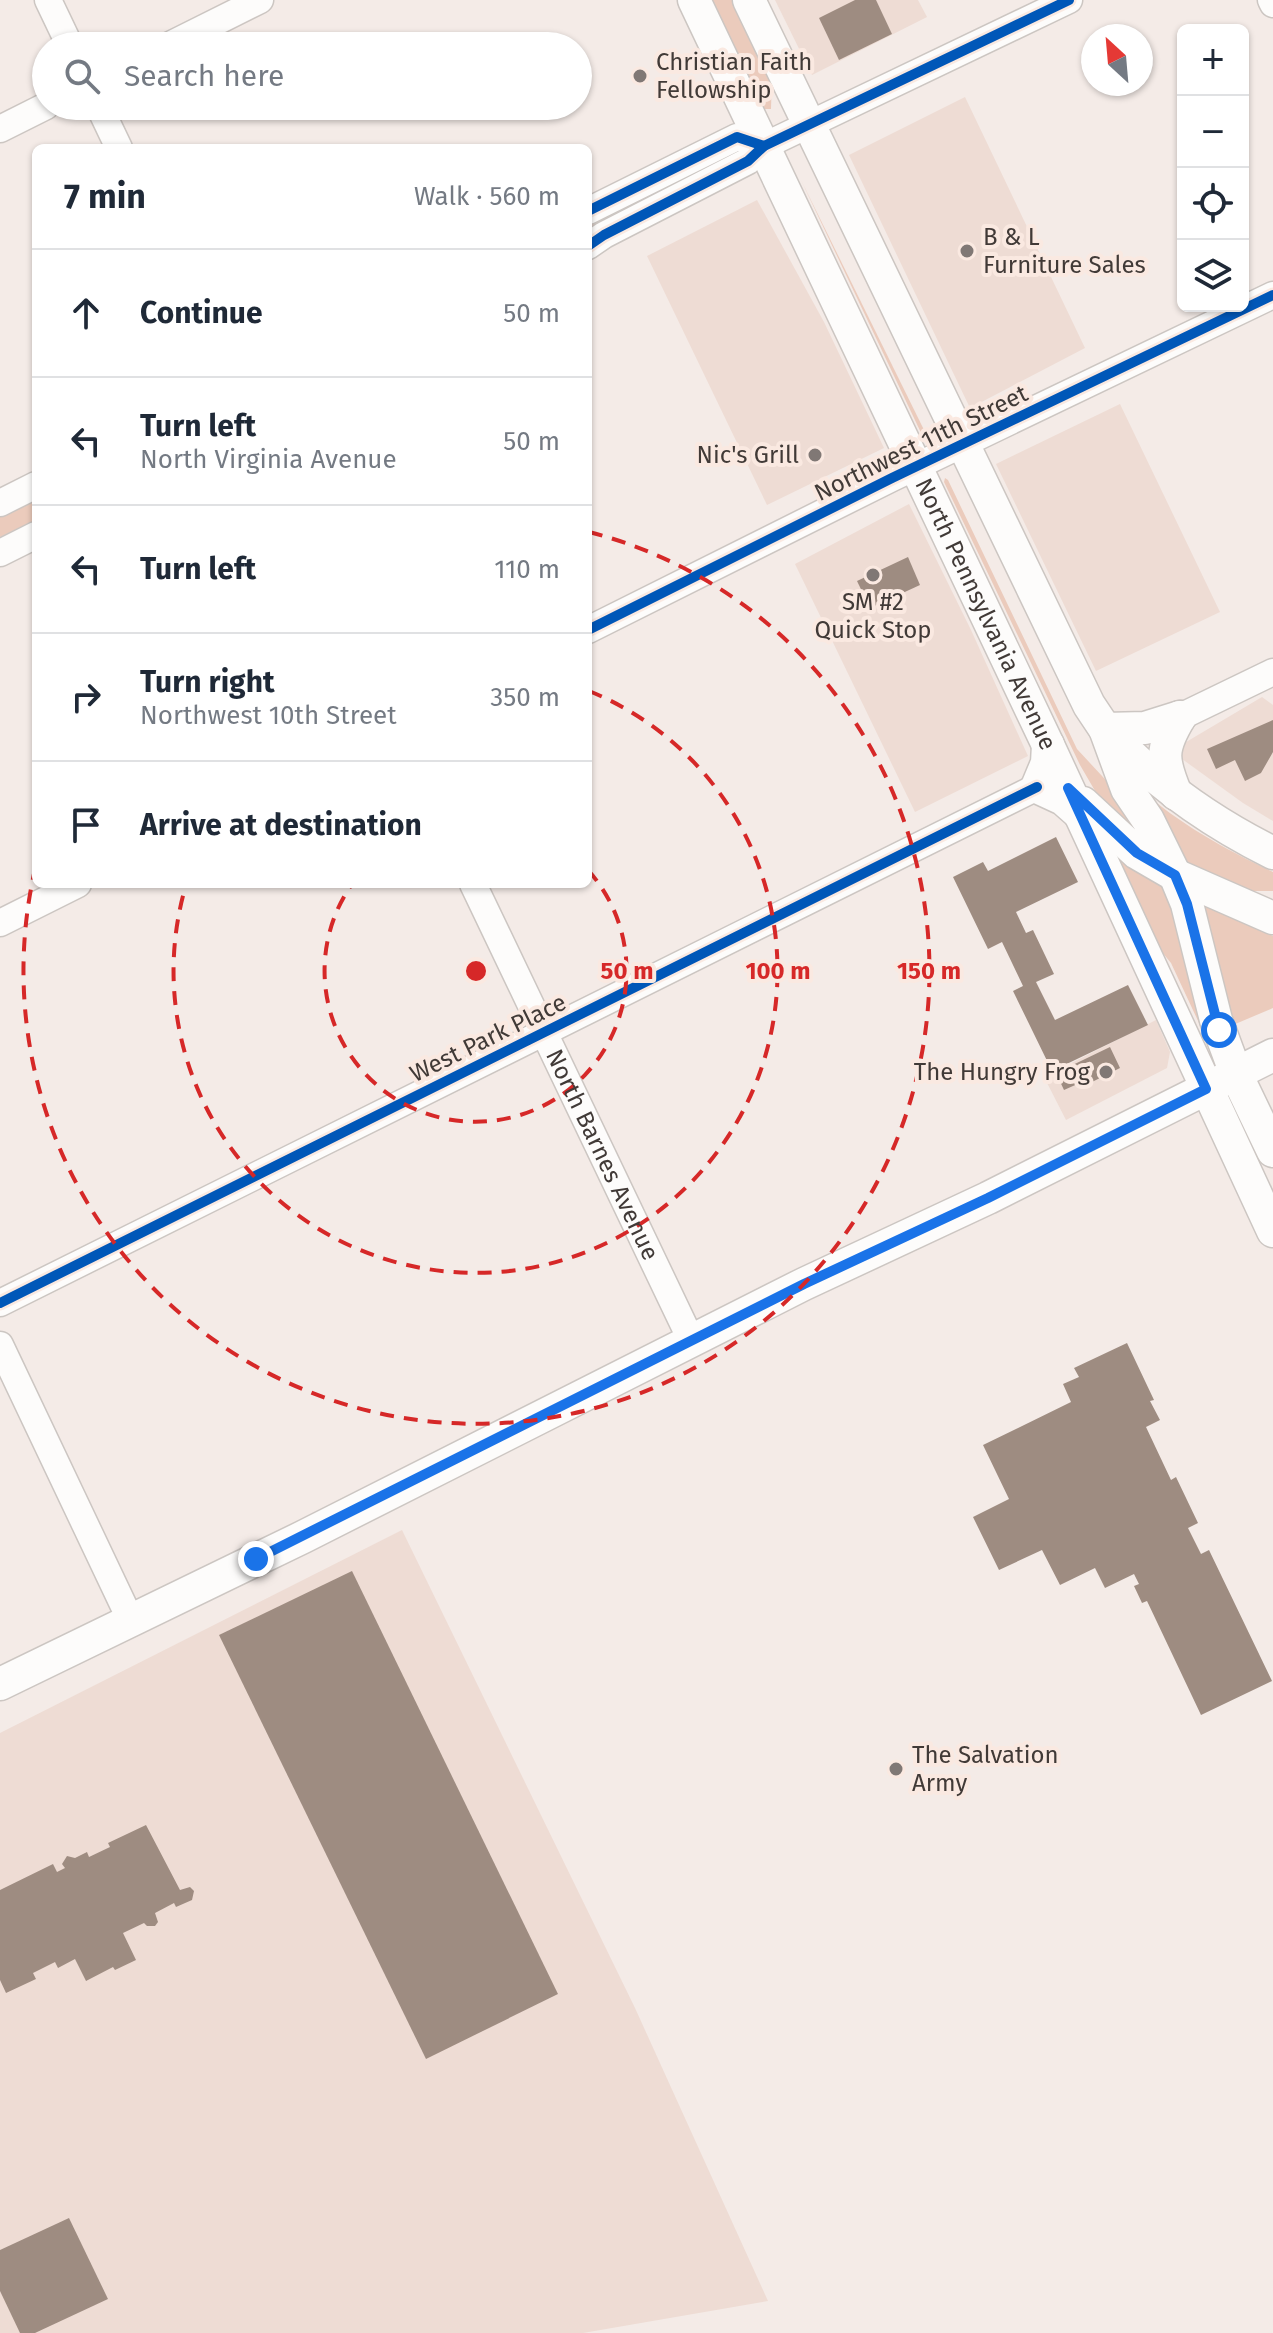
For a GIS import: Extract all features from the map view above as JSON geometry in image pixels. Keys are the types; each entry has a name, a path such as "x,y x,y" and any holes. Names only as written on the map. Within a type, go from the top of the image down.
{"main road":[{"name":"North Pennsylvania Avenue","path":"694,0 1048,745 1047,763 1062,796"},
{"path":"749,0 1085,695 1105,729 1127,789 1148,820 1175,875 1187,904 1216,1020 1236,1074 1273,1151"},
{"path":"1105,729 1145,728 1180,717"},
{"path":"1176,794 1163,759 1168,737 1180,717"},
{"path":"1105,729 1137,763 1176,794 1209,818 1273,853"},
{"path":"1062,796 1137,853 1175,875 1273,918"},
{"path":"1062,796 1273,1231"},
{"path":"0,1684 303,1537 691,1340 988,1198 1273,1055"}],"street":[{"path":"48,0 63,32"},
{"path":"196,32 260,0"},
{"path":"592,243 748,161 764,146 1069,0"},
{"path":"0,129 32,113"},
{"path":"106,120 117,144"},
{"path":"592,209 737,137 764,146"},
{"name":"Northwest 11th Street","path":"592,628 1273,295"},
{"path":"0,503 32,487"},
{"path":"0,553 32,537"},
{"path":"1180,717 1273,672"},
{"name":"West Park Place","path":"0,1303 544,1033 1062,796"},
{"path":"0,923 70,888"},
{"name":"North Barnes Avenue","path":"475,888 691,1340"},
{"path":"0,1345 130,1619"}],"shaded area":[{"path":"705,0 736,0 772,76 771,109 763,109"},
{"path":"775,0 918,0 927,17 812,75"},
{"name":"B & L Furniture Sales","path":"965,97 1085,348 970,408 849,155"},
{"path":"741,155 592,233 592,222 721,158"},
{"path":"801,180 926,434 926,438 923,437"},
{"path":"757,200 824,322 884,448 767,505 647,256"},
{"path":"1120,404 1220,612 1096,671 996,464"},
{"path":"945,478 1077,749 1115,790 1147,843 1098,796 1080,765 944,482"},
{"path":"32,501 32,522 0,537 0,517"},
{"path":"909,504 1028,756 915,812 795,564"},
{"path":"1262,697 1273,705 1273,821 1171,751"},
{"path":"1139,788 1203,835 1273,872 1273,891 1252,891 1194,874"},
{"path":"1110,848 1167,884 1209,1037 1206,1038 1171,963 1148,935"},
{"path":"1199,904 1273,936 1273,1008 1233,1025"},
{"name":"The Hungry Frog","path":"1156,1020 1170,1052 1167,1068 1066,1120 1044,1077"},
{"path":"402,1530 635,2008 768,2301 583,2333 0,2333 0,1733"}],"building":[{"path":"855,0 876,0 892,34 839,60 819,18"},
{"path":"908,557 920,585 870,608 857,581"},
{"path":"1273,720 1273,752 1261,773 1245,781 1235,760 1216,769 1207,749"},
{"path":"1056,837 1078,882 1016,912 1026,933 1033,930 1054,974 1036,982 1055,1020 1128,985 1148,1025 1052,1071 1013,991 1023,986 1002,942 988,949 953,877 983,862 988,871"},
{"path":"1110,1047 1120,1068 1084,1086 1082,1082 1064,1090 1056,1073"},
{"path":"1127,1343 1160,1420 1146,1427 1171,1480 1176,1477 1198,1523 1188,1528 1201,1554 1209,1550 1272,1681 1201,1715 1147,1601 1142,1603 1134,1586 1139,1584 1134,1574 1105,1588 1095,1568 1060,1585 1042,1550 999,1570 973,1517 1009,1499 983,1445 1071,1402 1063,1384 1079,1377 1074,1368"},
{"path":"352,1571 558,1994 426,2059 219,1635"},
{"path":"146,1825 180,1890 190,1887 194,1891 192,1900 176,1907 174,1903 155,1913 158,1922 155,1926 144,1923 123,1933 136,1960 115,1970 113,1967 86,1981 75,1959 58,1968 55,1962 33,1973 36,1979 6,1993 0,1980 0,1890 53,1864 57,1872 65,1868 62,1864 67,1856 75,1858 87,1852 89,1857 110,1847 108,1843"},
{"path":"69,2218 108,2299 35,2333 20,2333 0,2291 0,2250"}],"cycle path":[{"path":"592,243 748,161 764,146 1069,0"},
{"path":"592,209 737,137 764,146"},
{"path":"592,628 892,478 1273,295"},
{"path":"0,1303 1037,787"}],"place":[{"name":"Christian Faith Fellowship","path":"640,76"},
{"name":"B & L Furniture Sales","path":"967,251"},
{"name":"Nic's Grill","path":"815,455"},
{"name":"SM #2 Quick Stop","path":"873,575"},
{"name":"The Hungry Frog","path":"1106,1072"},
{"name":"The Salvation Army","path":"896,1769"}],"route":[{"path":"256,1559 804,1284 988,1198 1206,1089 1068,788 1137,853 1175,875 1187,904 1219,1030"}]}
